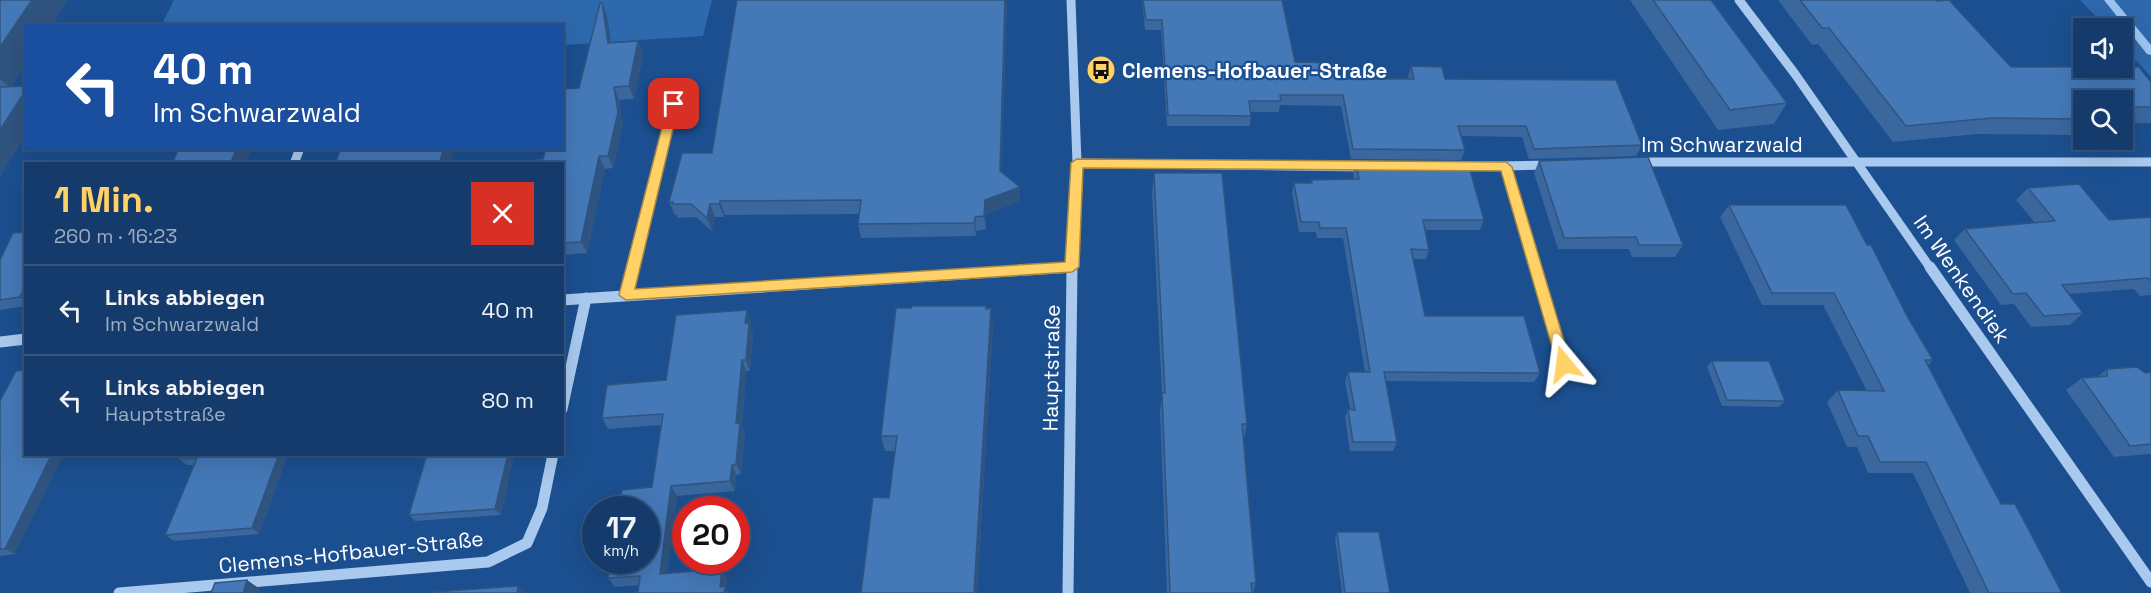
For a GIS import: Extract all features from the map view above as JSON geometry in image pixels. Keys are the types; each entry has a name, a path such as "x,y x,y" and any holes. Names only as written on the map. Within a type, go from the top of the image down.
{"street":[{"name":"Hauptstraße","path":"1068,593 1072,267 1077,163 1071,0"},
{"name":"Im Wenkendiek","path":"1739,0 1795,75 2151,582"},
{"path":"626,295 674,104"},
{"name":"Im Schwarzwald","path":"1622,163 1680,161 2151,162"},
{"path":"1077,163 1375,167"},
{"path":"1446,167 1564,165"},
{"path":"1506,167 1564,364"},
{"path":"564,300 1072,267"},
{"path":"564,400 586,298"},
{"path":"0,342 24,339"},
{"name":"Clemens-Hofbauer-Straße","path":"119,593 488,562 527,543 542,508 553,456"}],"shaded area":[{"path":"174,0 712,0 703,36 564,45 564,24 162,24"},
{"path":"2080,0 2151,0 2151,77 2133,57 2133,18 2097,18"}],"building":[{"path":"0,0 32,0 0,47"},
{"path":"737,0 1005,0 1000,171 1020,187 985,200 984,216 975,217 974,223 858,224 861,200 720,201 719,204 710,204 707,218 691,204 672,204 673,202 669,202 682,153 712,153"},
{"path":"1143,0 1282,0 1295,62 1337,63 1341,79 1414,79 1411,66 1442,67 1445,79 1616,80 1642,145 1534,149 1526,126 1458,126 1465,150 1353,149 1343,95 1280,95 1281,101 1249,101 1251,116 1168,115 1162,20 1146,20"},
{"path":"1653,0 1711,0 1787,103 1730,110"},
{"path":"1800,0 1949,0 2011,67 2073,67 2073,78 2133,78 2133,67 2139,67 2151,82 2151,107 2133,107 2133,90 2073,90 2073,119 1992,118 1906,126 1829,28 1822,28"},
{"path":"600,3 602,3 608,43 638,41 629,86 614,87 618,112 608,156 599,156 581,242 564,243 564,162 536,162 537,159 543,159 545,150 564,150 564,89 579,88"},
{"path":"24,86 24,93 0,130 0,87"},
{"path":"178,150 236,150 231,162 173,162"},
{"path":"340,150 443,150 440,162 336,162"},
{"path":"1648,157 1683,245 1639,245 1636,237 1564,238 1539,161"},
{"path":"1356,162 1468,163 1484,220 1423,220 1429,250 1411,249 1425,316 1524,316 1540,373 1384,372 1397,442 1353,442 1348,409 1355,410 1348,372 1370,372 1346,228 1320,228 1319,222 1301,222 1294,183 1312,183 1311,180 1359,179"},
{"path":"1154,173 1222,173 1247,424 1242,424 1256,583 1251,583 1252,593 1170,593 1162,393 1165,393"},
{"path":"2079,184 2109,220 2151,217 2151,281 2148,278 2062,285 2083,313 2044,316 2026,293 2013,294 1965,229 2055,221 2028,188"},
{"path":"1729,205 1846,205 1867,245 1871,245 1907,316 1933,360 1925,360 2001,504 2015,504 2062,593 1989,593 1926,462 1880,462 1868,436 1858,436 1838,390 1884,391 1834,293 1772,293"},
{"path":"24,232 24,288 20,297 0,300 0,260 13,233"},
{"path":"912,306 986,306 986,309 991,308 974,593 861,593 873,497 889,498 897,436 881,436 896,308 911,308"},
{"path":"747,310 745,323 749,323 746,360 742,360 736,423 740,423 736,464 732,465 730,481 671,486 660,574 660,496 621,496 622,490 652,487 663,414 602,418 607,385 666,380 676,315"},
{"path":"1712,361 1769,361 1785,401 1727,400"},
{"path":"2137,367 2145,373 2151,372 2151,444 2130,446 2082,378 2107,376 2107,369"},
{"path":"24,370 24,456 51,456 5,549 0,549 0,401 16,371"},
{"path":"180,456 278,456 252,528 165,535 197,458 179,459"},
{"path":"426,456 508,456 495,509 409,515"},
{"path":"1337,532 1379,532 1390,593 1345,593"},
{"path":"609,574 721,574 720,587 725,586 724,593 638,593 640,576 608,578"},
{"path":"247,580 243,593 211,593 215,583"},
{"path":"518,586 517,593 433,593 434,592"}],"waterway":[{"path":"2109,0 2151,52"}],"place":[{"name":"Clemens-Hofbauer-Straße","path":"1101,70"}],"route":[{"path":"674,104 626,295 1072,267 1077,163 1506,167 1564,364"}]}
